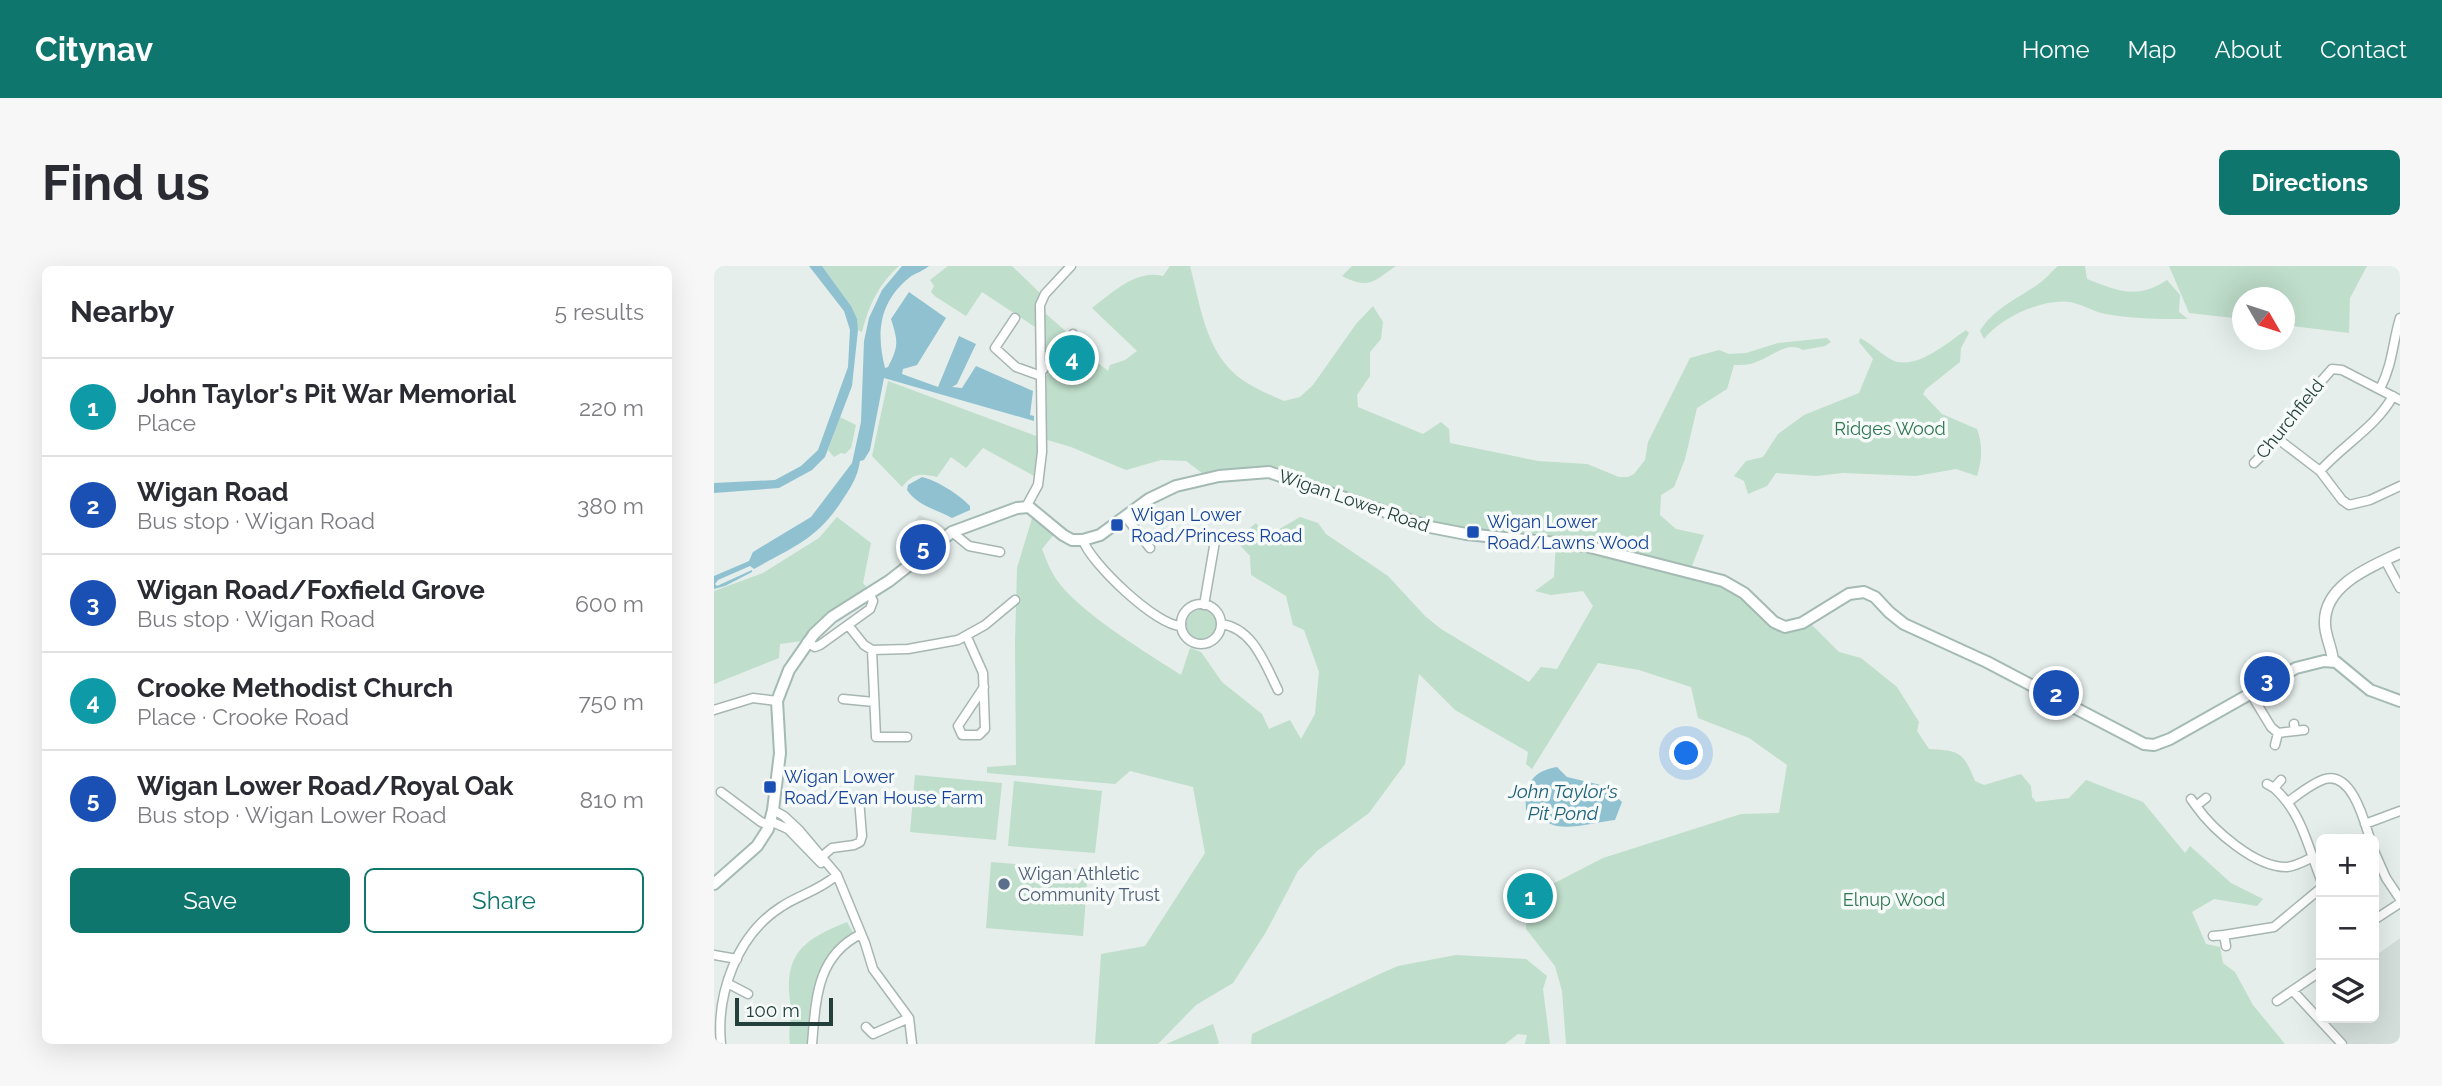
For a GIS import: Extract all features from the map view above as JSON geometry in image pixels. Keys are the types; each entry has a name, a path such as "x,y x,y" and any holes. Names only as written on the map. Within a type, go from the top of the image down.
{"main road":[{"name":"Wigan Lower Road","path":"1083,540 1100,535 1149,499 1176,486 1198,480 1262,472 1277,474 1430,527 1466,534 1573,544 1723,581 1740,589 1774,622 1785,627 1802,623 1849,594 1870,594 1904,624 1987,662 2144,744 2154,745 2170,740 2251,694"},
{"path":"714,884 757,846 771,819 780,752 778,701 785,679 807,642 824,623 870,595 952,532 1009,511 1026,507 1036,511 1063,535 1072,540 1083,540"},
{"path":"2251,694 2295,668 2333,661 2370,690 2400,701"}],"street":[{"path":"1026,507 1038,485 1042,452 1041,301 1071,266"},
{"path":"1015,318 996,348 1016,367 1041,374"},
{"path":"2380,389 2391,363 2400,318"},
{"path":"1041,374 1073,334"},
{"name":"Churchfield","path":"2254,463 2278,439 2309,395 2332,369 2343,370 2397,398"},
{"path":"2320,471 2397,398"},
{"path":"2278,439 2320,471 2342,500 2350,505 2370,500 2400,485"},
{"path":"1125,516 1150,548"},
{"path":"952,532 970,546 1000,552"},
{"path":"1083,540 1087,552 1127,593 1166,622 1181,626"},
{"path":"1205,605 1215,541 1206,540"},
{"path":"2333,661 2325,624 2329,604 2353,578 2400,553"},
{"path":"2385,560 2400,588"},
{"path":"807,642 818,646 848,625 872,607 870,595"},
{"path":"848,625 864,645 872,650 908,649 967,637 1015,600"},
{"path":"1205,605 1214,610 1221,624 1214,639 1203,644 1197,644 1186,637 1181,626 1188,610 1205,605"},
{"path":"1221,624 1234,627 1253,642 1278,690"},
{"path":"967,637 981,665 984,687 984,731 979,735 962,735 958,726 984,687"},
{"path":"872,650 876,737 907,737"},
{"path":"2251,694 2271,727 2278,733"},
{"path":"714,710 753,698 778,701"},
{"path":"843,699 874,702"},
{"path":"2278,733 2298,729"},
{"path":"2275,745 2278,733"},
{"path":"2288,802 2322,780 2336,779 2350,789 2368,834"},
{"path":"2281,780 2270,786 2288,802 2304,830 2316,866"},
{"path":"721,792 785,826 820,858 835,877 861,934 873,969 909,1018 912,1044"},
{"path":"2206,798 2193,803 2221,835 2247,853 2286,867 2313,857"},
{"path":"820,858 838,846 860,842 861,804"},
{"path":"2365,824 2400,811"},
{"path":"2379,862 2400,901 2379,916"},
{"path":"721,1044 719,1013 737,959 769,914 819,890 835,877"},
{"path":"2213,936 2264,931 2274,927 2316,892"},
{"path":"813,1044 820,984 834,953 861,934"},
{"path":"2224,935 2226,946"},
{"path":"714,955 737,959"},
{"path":"2277,1001 2316,975"},
{"path":"727,983 748,994"},
{"path":"2293,991 2342,1044"},
{"path":"870,1034 909,1018"}],"shaded area":[{"path":"919,515 947,529 929,546 912,525"},
{"path":"2400,938 2400,1044 2348,1044 2328,1023 2379,1023 2379,953"}],"green space":[{"path":"822,266 899,266 875,296 862,332 858,330 851,306"},
{"path":"948,266 1012,266 1040,293 1035,327 982,292 966,316 936,297 931,292 934,286 930,280"},
{"name":"Elnup Wood","path":"1170,266 1190,266 1205,325 1217,352 1236,375 1265,393 1284,401 1300,397 1313,385 1356,324 1373,306 1383,322 1381,339 1370,352 1370,376 1357,395 1358,407 1423,434 1441,422 1449,429 1450,443 1538,461 1587,464 1619,477 1634,474 1645,460 1648,442 1690,358 1719,350 1729,354 1746,353 1778,343 1827,338 1831,342 1825,346 1803,350 1797,347 1785,348 1754,363 1734,365 1727,389 1697,408 1685,459 1674,487 1661,495 1660,515 1676,529 1704,535 1688,576 1740,591 1772,625 1783,632 1800,630 1811,624 1839,652 1861,658 1897,687 1919,722 1917,731 1929,749 1960,755 1975,781 1984,785 2021,774 2031,786 2032,797 2036,802 2069,798 2086,780 2143,802 2185,853 2190,846 2231,883 2263,899 2257,906 2214,899 2192,912 2206,944 2220,947 2223,963 2235,972 2253,1005 2285,1044 1566,1044 1562,991 1555,966 1526,929 1526,910 1539,891 1603,858 1741,814 1779,813 1787,765 1749,738 1698,718 1691,687 1639,670 1598,663 1532,769 1526,764 1528,752 1455,710 1419,674 1405,764 1369,813 1317,851 1298,871 1266,932 1233,983 1196,1005 1158,1044 1095,1044 1101,954 1145,946 1205,853 1193,787 1130,771 1115,784 987,773 987,767 1016,765 1017,568 1033,515 1055,533 1042,549 1056,579 1080,605 1181,675 1190,648 1201,652 1222,682 1262,714 1269,729 1290,720 1301,739 1315,714 1319,672 1304,630 1293,625 1286,596 1251,575 1250,556 1235,540 1256,523 1265,535 1300,517 1318,523 1326,534 1388,576 1425,616 1441,629 1529,682 1541,667 1557,669 1593,606 1583,591 1551,595 1535,591 1554,577 1556,541 1447,529 1269,470 1206,476 1186,461 1161,460 1126,470 1044,439 1047,372 1069,380 1090,356 1108,371 1110,365 1125,360 1137,351 1092,308 1134,279 1163,276"},
{"path":"1352,266 1396,266 1365,283 1342,276"},
{"path":"2058,266 2085,266 2087,279 2127,292 2146,290 2167,280 2180,295 2179,312 2188,319 2122,316 2101,313 2070,302 2047,303 2011,317 1984,339 1980,331 1991,317 2040,283"},
{"path":"2169,266 2367,266 2350,298 2349,333 2295,326 2295,287 2232,287 2232,318 2189,313"},
{"path":"1045,313 1070,335 1044,365"},
{"name":"Ridges Wood","path":"1966,330 1969,333 1961,348 1960,362 1923,394 1942,414 1977,429 1981,452 1977,476 1956,469 1916,476 1843,473 1816,476 1776,473 1767,486 1748,494 1744,481 1734,476 1746,461 1763,457 1778,434 1804,415 1859,393 1873,359 1859,342 1860,338 1892,360 1911,362 1931,354"},
{"path":"888,381 1039,437 1036,477 983,448 966,468 951,457 937,477 917,475 902,487 872,456"},
{"path":"840,417 856,425 851,448 845,454 834,457 828,450"},
{"path":"837,517 871,543 863,583 870,591 819,622 802,641 780,644 779,658 714,684 714,591 763,573 819,538"},
{"path":"1202,609 1214,613 1218,625 1214,637 1202,641 1190,637 1186,625 1190,613"},
{"path":"915,775 1002,783 996,840 910,832"},
{"path":"1014,781 1102,791 1095,853 1008,846"},
{"path":"991,862 1088,870 1083,936 986,928"},
{"path":"847,922 854,934 830,953 818,979 810,1044 790,1044 789,990 792,964 804,946 813,939"},
{"path":"1456,955 1526,959 1547,976 1543,989 1550,1044 1525,1044 1527,1035 1518,1034 1505,1044 1251,1044 1252,1034 1384,972 1398,966"},
{"path":"1213,1024 1219,1043 1217,1044 1166,1044"}],"water":[{"path":"809,266 822,266 851,306 857,319 858,330 852,386 825,457 812,470 779,488 714,493 714,483 775,480 801,466 818,450 848,367 850,330 844,311"},
{"path":"902,266 929,266 910,277 886,307 881,330 885,368 892,360 896,348 891,319 909,292 946,318 917,365 903,369 902,374 938,387 959,336 976,344 957,384 952,387 962,388 976,366 1033,391 1030,415 1034,416 1034,421 884,378 870,450 864,460 860,461 852,485 833,513 804,541 754,569 750,566 718,580 715,584 717,586 752,570 725,586 714,589 714,576 749,561 753,552 811,517 852,463 861,422 864,341 869,318 882,290"},
{"path":"922,477 954,493 970,506 970,510 952,518 916,500 907,490 908,485"},
{"name":"John Taylor's Pit Pond","path":"1557,767 1567,777 1605,786 1622,802 1615,820 1564,827 1545,821 1526,810 1526,793 1531,781 1541,772"}],"place":[{"name":"Crooke Methodist Church","path":"1072,358"},
{"name":"Wigan Lower Road/Princess Road","path":"1117,525"},
{"name":"Wigan Lower Road/Lawns Wood","path":"1473,532"},
{"name":"Wigan Lower Road/Royal Oak","path":"923,547"},
{"name":"Wigan Road/Foxfield Grove","path":"2267,679"},
{"name":"Wigan Road","path":"2056,693"},
{"name":"Wigan Lower Road/Evan House Farm","path":"770,787"},
{"name":"Wigan Athletic Community Trust","path":"1004,884"},
{"name":"John Taylor's Pit War Memorial","path":"1530,896"}]}
